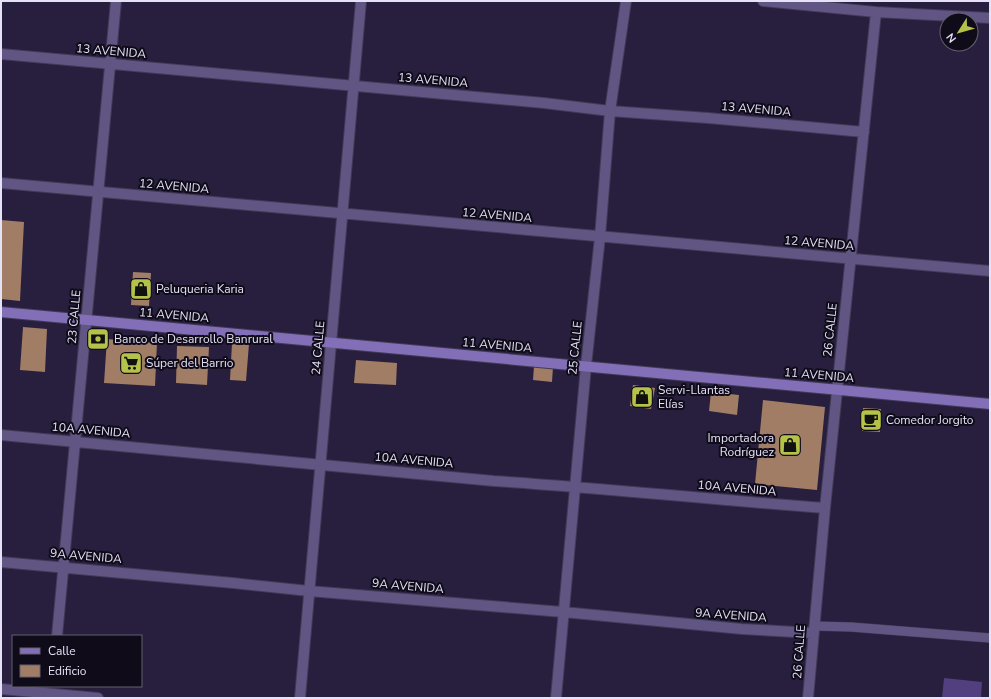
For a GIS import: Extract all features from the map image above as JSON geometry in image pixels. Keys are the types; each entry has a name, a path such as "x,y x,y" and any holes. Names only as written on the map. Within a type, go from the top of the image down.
{"main road":[{"name":"11 AVENIDA","path":"1,312 990,404"}],"street":[{"name":"23 CALLE","path":"57,635 116,1"},
{"name":"24 CALLE","path":"300,698 361,1"},
{"name":"25 CALLE","path":"556,698 586,366 600,237 610,112 626,1"},
{"path":"763,1 876,12 990,18"},
{"name":"26 CALLE","path":"808,698 825,508 876,12"},
{"name":"13 AVENIDA","path":"1,54 544,103 610,112 708,118 864,132"},
{"name":"12 AVENIDA","path":"1,183 990,272"},
{"name":"10A AVENIDA","path":"1,435 494,481 575,486 825,508"},
{"name":"9A AVENIDA","path":"1,562 742,629 814,630"},
{"path":"1,689 98,698"}],"lane":[{"path":"814,630 851,627 990,638"}],"shaded area":[{"path":"944,678 982,682 981,698 942,698"}],"building":[{"path":"1,220 24,222 20,301 1,299"},
{"name":"Peluqueria Karia","path":"133,272 151,273 149,306 131,305"},
{"path":"23,327 47,329 45,372 20,370"},
{"name":"Súper del Barrio","path":"107,339 157,343 155,386 104,383"},
{"path":"232,343 249,344 246,381 230,380"},
{"path":"177,346 209,347 207,385 176,383"},
{"path":"356,360 397,363 396,385 354,383"},
{"path":"534,366 553,367 552,382 533,380"},
{"name":"Servi-Llantas Elías","path":"633,385 655,388 651,409 630,406"},
{"path":"711,392 739,395 737,415 709,411"},
{"name":"Importadora Rodríguez","path":"763,400 825,407 817,490 755,484"},
{"name":"Comedor Jorgito","path":"863,408 881,409 880,432 862,431"}],"place":[{"name":"Peluqueria Karia","path":"141,289"},
{"name":"Banco de Desarrollo Banrural","path":"98,339"},
{"name":"Súper del Barrio","path":"131,363"},
{"name":"Servi-Llantas Elías","path":"642,397"},
{"name":"Comedor Jorgito","path":"871,420"},
{"name":"Importadora Rodríguez","path":"790,445"}]}
